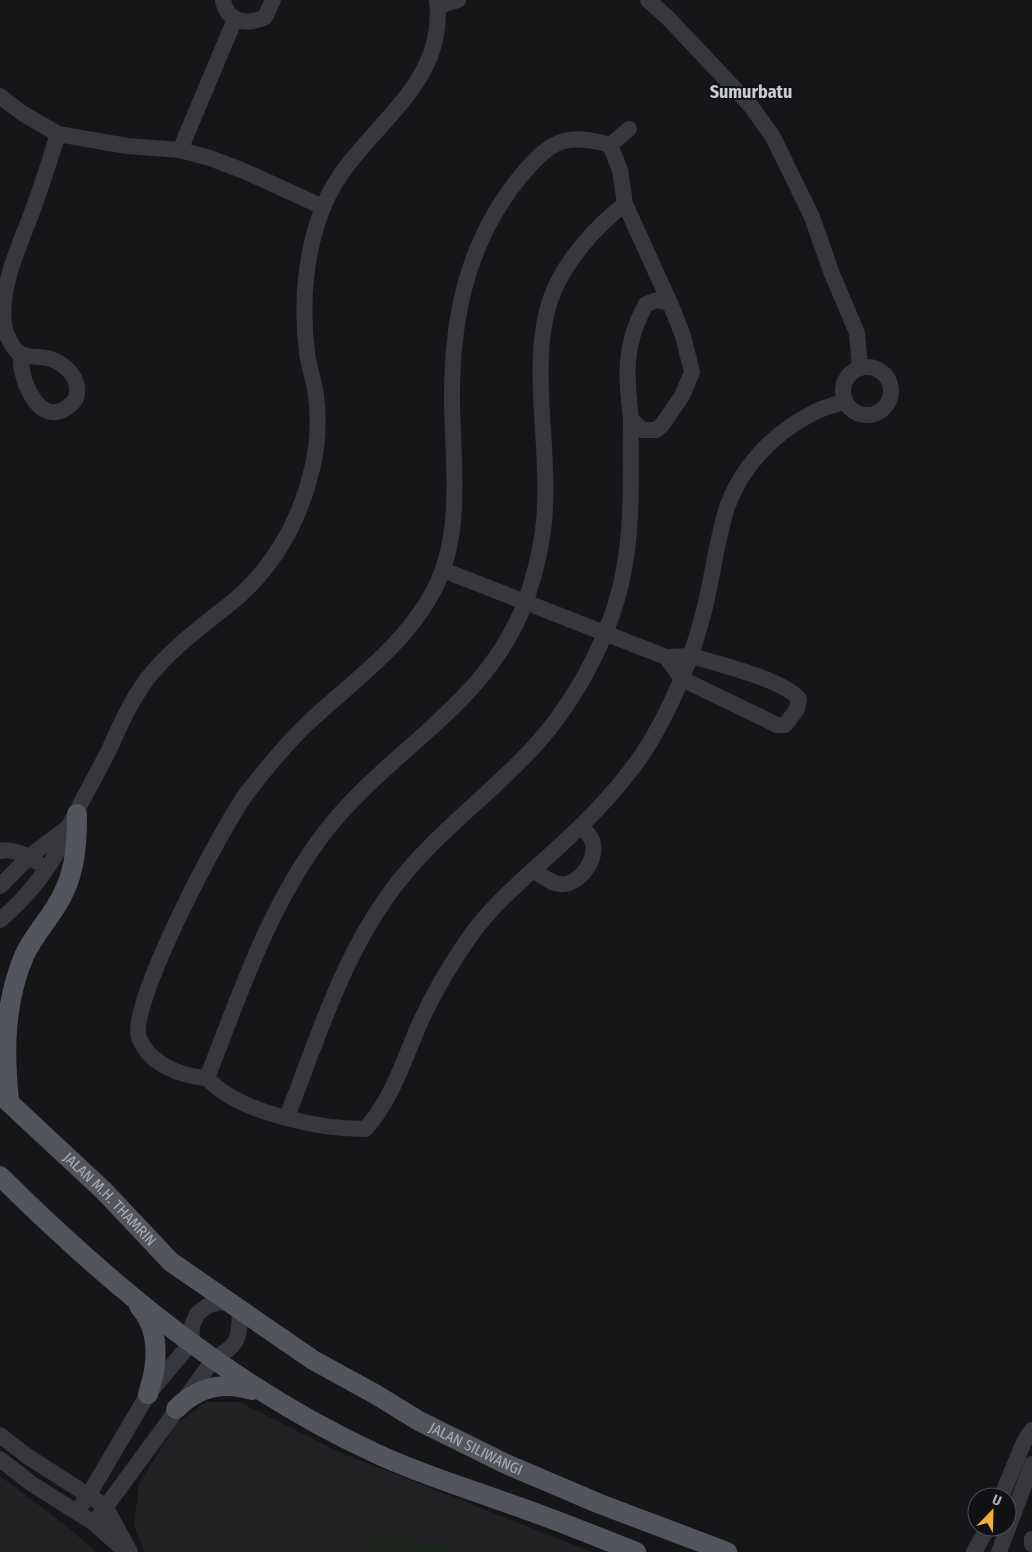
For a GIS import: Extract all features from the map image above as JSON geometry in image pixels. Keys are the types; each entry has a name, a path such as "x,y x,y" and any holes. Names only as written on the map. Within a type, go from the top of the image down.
{"main road":[{"path":"5,1098 5,1048 8,1012 25,954 68,884 76,861 73,820"},
{"name":"JALAN M.H. THAMRIN","path":"5,1098 104,1191 171,1262 232,1306"},
{"path":"0,1176 56,1231 126,1293 191,1343 266,1395 375,1454 636,1552"},
{"path":"126,1293 141,1309 152,1329 156,1358 155,1373 148,1394"},
{"name":"JALAN SILIWANGI","path":"232,1306 313,1360 419,1421 506,1464 600,1504 728,1552"},
{"path":"176,1410 186,1399 211,1387 240,1386 266,1395"}],"street":[{"path":"223,0 224,7 235,19 250,23 259,20 270,11 274,0"},
{"path":"0,920 46,869 58,852 128,708 147,680 174,650 200,626 228,606 277,555 293,528 302,504 317,450 318,421 304,313 308,264 323,207 332,188 358,152 420,79 430,59 437,3 458,0"},
{"path":"648,0 668,18 751,106 774,137 812,217 832,274 857,333 860,367"},
{"path":"180,150 235,19"},
{"path":"0,96 22,113 58,134 127,146 180,150 210,158 244,171 323,207"},
{"path":"610,145 630,129"},
{"path":"21,354 9,340 4,327 2,295 8,269 42,186 58,134"},
{"path":"610,145 585,138 568,138 537,157 502,200 473,259 456,316 454,340 453,528 443,570 416,619 384,655 306,725 234,810 196,882 159,964 138,1019 139,1038 153,1057 171,1070 188,1076 207,1078 217,1090 236,1100 287,1117 338,1129 365,1129 374,1120 421,1021 450,966 490,911 581,826 630,772 669,708 692,656 713,574 725,514 746,468 768,445 790,427 816,411 845,401"},
{"path":"610,145 620,170 625,204 670,303 691,364 690,378 682,396 656,430 642,430 630,419"},
{"path":"207,1078 270,920 304,862 343,811 392,761 457,706 481,679 513,632 525,601 542,536 546,504 542,355 546,317 551,297 582,247 597,227 625,204"},
{"path":"287,1117 345,969 372,919 408,870 444,832 531,750 553,723 578,686 605,632 621,583 626,557 630,419 626,369 629,346 646,304 657,300 670,303"},
{"path":"860,367 874,367 886,375 891,387 890,401 881,411 868,415 854,411 845,401 843,394 845,381 854,370 860,367"},
{"path":"443,570 666,657 692,656 774,682 788,689 799,698 797,709 787,723 776,725 682,679 666,657"},
{"path":"0,886 30,856 73,820"},
{"path":"533,870 550,881 565,884 579,877 591,861 594,849 591,838 581,826"},
{"path":"0,851 6,850 30,856 46,869"},
{"path":"77,1511 88,1496 148,1394 191,1343 192,1326 197,1314 207,1306 232,1306 240,1335 234,1346 214,1359 94,1523"},
{"path":"1005,1487 1024,1442 1032,1430"},
{"path":"0,1435 27,1456 105,1506 128,1552"},
{"path":"0,1459 32,1484 94,1523 128,1552"},
{"path":"977,1547 1000,1551 1032,1464"},
{"path":"1032,1539 1032,1544"}],"shaded area":[{"path":"206,1402 239,1402 339,1452 592,1552 144,1552 134,1524 139,1484 176,1424"},
{"path":"0,1476 64,1524 96,1552 0,1552"},
{"path":"370,1533 485,1552 367,1552"}],"district":[{"name":"Sumurbatu","path":"751,92"}]}
